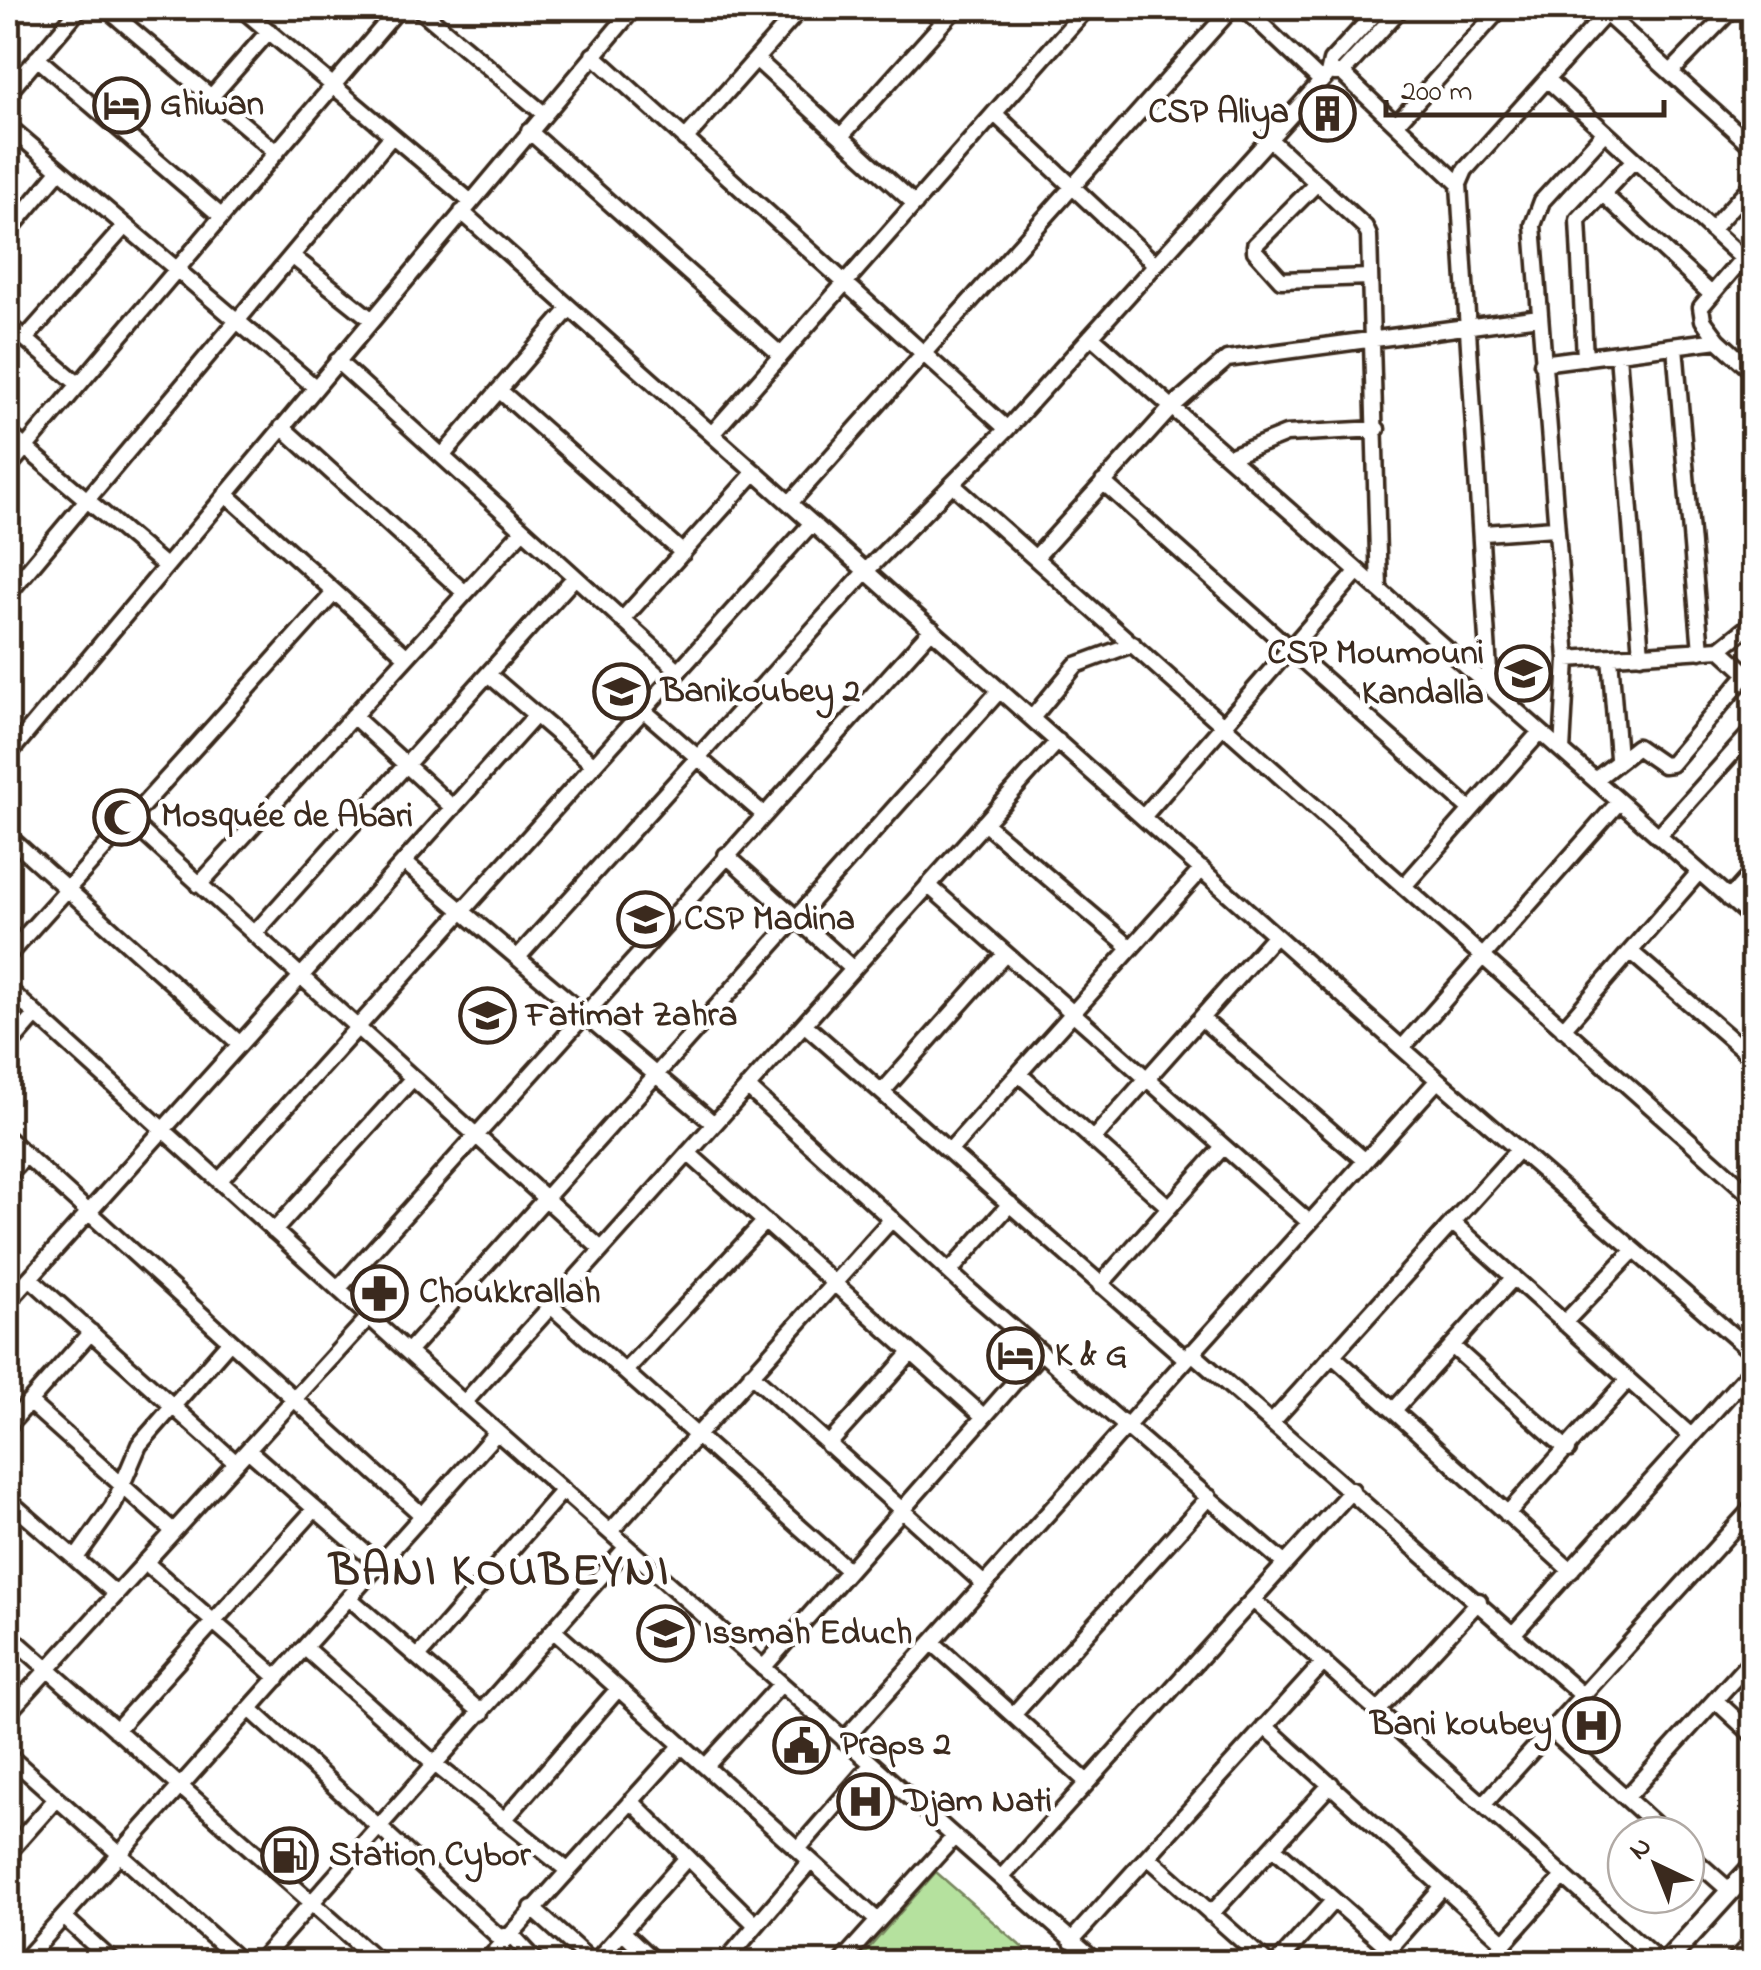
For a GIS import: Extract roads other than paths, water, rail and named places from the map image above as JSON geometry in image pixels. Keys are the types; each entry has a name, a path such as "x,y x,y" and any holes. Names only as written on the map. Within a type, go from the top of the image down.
{"main road":[{"path":"1663,1962 1754,1865"},
{"path":"1736,1962 1754,1943"}],"street":[{"path":"8,93 80,8"},
{"path":"106,8 276,152"},
{"path":"241,8 392,136 570,308 1438,1080 1754,1354"},
{"path":"8,468 399,8"},
{"path":"418,8 544,114"},
{"path":"8,755 634,8"},
{"path":"686,139 801,8"},
{"path":"928,8 944,22"},
{"path":"840,136 956,8"},
{"path":"712,434 1086,8"},
{"path":"790,503 1232,8"},
{"path":"1244,8 1397,123 1459,184 1484,533 1490,688"},
{"path":"1330,76 1330,61 1380,8"},
{"path":"518,958 866,571 1007,429 1268,138 1401,8"},
{"path":"1397,123 1502,8"},
{"path":"1671,72 1734,8"},
{"path":"1746,8 1754,14"},
{"path":"1459,184 1608,10 1754,148"},
{"path":"211,97 269,32"},
{"path":"593,56 1007,429"},
{"path":"37,58 221,216"},
{"path":"756,59 915,204"},
{"path":"1546,79 1748,264 1701,307 1703,320 1718,340 1754,373"},
{"path":"995,114 1154,264"},
{"path":"8,126 315,387"},
{"path":"530,132 782,354"},
{"path":"1562,751 1566,659 1542,363 1536,212 1604,132"},
{"path":"8,594 392,136"},
{"path":"1268,138 1368,231 1379,590"},
{"path":"1586,358 1578,226 1582,215 1634,160"},
{"path":"8,232 60,170"},
{"path":"1317,182 1255,245 1254,251 1281,280 1370,277"},
{"path":"1711,230 1754,182"},
{"path":"1602,193 1711,294"},
{"path":"25,340 125,226"},
{"path":"292,256 372,320"},
{"path":"443,455 570,308"},
{"path":"1036,557 1172,407 1234,356 1539,317"},
{"path":"8,324 78,384"},
{"path":"1091,336 1754,920"},
{"path":"1542,363 1718,340"},
{"path":"1675,346 1701,651"},
{"path":"1618,354 1640,655"},
{"path":"337,361 678,671"},
{"path":"499,390 683,553"},
{"path":"282,428 465,593"},
{"path":"1229,457 1286,434 1377,429"},
{"path":"8,433 166,566"},
{"path":"622,620 755,472"},
{"path":"1103,482 1471,810"},
{"path":"953,485 1754,1198"},
{"path":"226,494 407,657"},
{"path":"219,1181 812,523"},
{"path":"1484,533 1554,528"},
{"path":"200,885 523,530"},
{"path":"1143,817 1358,571"},
{"path":"254,934 575,577"},
{"path":"8,955 336,592"},
{"path":"1566,659 1720,649 1754,622"},
{"path":"338,1289 932,629"},
{"path":"1032,718 1076,665 1132,644"},
{"path":"1595,780 1618,758 1640,747 1663,765 1671,764 1750,677 1720,649"},
{"path":"1610,657 1618,758"},
{"path":"488,674 594,765"},
{"path":"408,1352 1000,690"},
{"path":"643,710 763,814"},
{"path":"353,716 453,808"},
{"path":"8,1302 536,716"},
{"path":"1658,836 1754,729"},
{"path":"1404,886 1540,732"},
{"path":"464,1403 1058,741"},
{"path":"1402,1048 1619,802"},
{"path":"128,820 602,1250"},
{"path":"984,823 1131,948"},
{"path":"8,836 240,1044"},
{"path":"726,855 853,969"},
{"path":"404,862 714,1124"},
{"path":"951,1149 1202,870"},
{"path":"1729,898 1754,871"},
{"path":"1563,1029 1699,872"},
{"path":"928,886 1309,1222"},
{"path":"1093,1140 1275,934"},
{"path":"1630,952 1754,1059"},
{"path":"884,1090 1006,954"},
{"path":"8,989 464,1403 1096,1962"},
{"path":"8,1047 36,1015"},
{"path":"1202,1019 1364,1160"},
{"path":"804,1024 884,1090 1100,1284 1273,1421 1582,1695"},
{"path":"1019,1074 1169,1208"},
{"path":"274,1231 413,1078"},
{"path":"844,1740 1438,1080"},
{"path":"747,1087 950,1272 1285,1564"},
{"path":"8,1139 423,1516"},
{"path":"1100,1284 1222,1148"},
{"path":"1273,1421 1518,1150"},
{"path":"688,1152 983,1416"},
{"path":"8,1175 26,1156"},
{"path":"950,1272 1010,1204"},
{"path":"610,1532 892,1219"},
{"path":"625,1371 765,1221"},
{"path":"1452,1222 1691,1436"},
{"path":"1564,1323 1634,1250"},
{"path":"1394,1410 1514,1277"},
{"path":"30,1278 236,1462"},
{"path":"551,1306 848,1570"},
{"path":"8,1712 370,1317"},
{"path":"8,1426 92,1332"},
{"path":"76,1558 122,1487 139,1446 230,1342"},
{"path":"1452,1346 1568,1450"},
{"path":"763,1668 1041,1352"},
{"path":"828,1445 911,1353"},
{"path":"1332,1355 1571,1571"},
{"path":"1514,1632 1754,1367"},
{"path":"751,1374 984,1584"},
{"path":"1507,1514 1628,1380"},
{"path":"29,1402 174,1531"},
{"path":"24,1962 498,1432"},
{"path":"248,1450 379,1565"},
{"path":"418,1657 563,1490"},
{"path":"1001,1878 1352,1490"},
{"path":"1013,1714 1209,1497"},
{"path":"8,1500 116,1594"},
{"path":"116,1730 315,1508"},
{"path":"1483,1805 1753,1508"},
{"path":"259,1962 627,1547"},
{"path":"145,1562 278,1678"},
{"path":"350,1598 482,1713"},
{"path":"1253,1600 1663,1962"},
{"path":"1378,1711 1479,1601"},
{"path":"554,1632 878,1922"},
{"path":"8,1634 375,1961"},
{"path":"932,1642 1088,1782"},
{"path":"305,1648 436,1764 566,1870"},
{"path":"1626,1798 1754,1656"},
{"path":"1072,1941 1324,1662"},
{"path":"706,1766 781,1684"},
{"path":"504,1820 618,1689"},
{"path":"1714,1700 1754,1736"},
{"path":"250,1709 499,1937 512,1935"},
{"path":"1265,1726 1505,1942"},
{"path":"1551,1730 1645,1815"},
{"path":"486,1962 682,1745"},
{"path":"8,1756 241,1962"},
{"path":"798,1849 872,1764"},
{"path":"1211,1914 1330,1784"},
{"path":"8,1854 56,1800"},
{"path":"631,1802 756,1925"},
{"path":"840,1962 954,1837"},
{"path":"1273,1846 1389,1948"},
{"path":"1149,1858 1266,1962"},
{"path":"532,1908 594,1962 686,1859"},
{"path":"725,1962 812,1861"},
{"path":"1706,1870 1730,1891"},
{"path":"1488,1962 1564,1876"},
{"path":"1377,1962 1443,1887"},
{"path":"1278,1962 1334,1900"},
{"path":"64,1917 113,1962"},
{"path":"622,1932 656,1962"},
{"path":"512,1935 537,1962"}],"place":[{"name":"Ghiwan","path":"121,105"},
{"name":"CSP Aliya","path":"1328,113"},
{"name":"CSP Moumouni Kandalla","path":"1523,674"},
{"name":"Banikoubey 2","path":"622,692"},
{"name":"Mosquée de Abari","path":"122,817"},
{"name":"CSP Madina","path":"645,920"},
{"name":"Fatimat Zahra","path":"487,1016"},
{"name":"Choukkrallah","path":"380,1293"},
{"name":"K & G","path":"1016,1356"},
{"name":"Issmah Educh","path":"665,1634"},
{"name":"Bani koubey","path":"1591,1725"},
{"name":"Praps 2","path":"801,1745"},
{"name":"Djam Nati","path":"865,1802"},
{"name":"Station Cybor","path":"290,1856"}],"district":[{"name":"BANI KOUBEYNI","path":"500,1573"}]}
